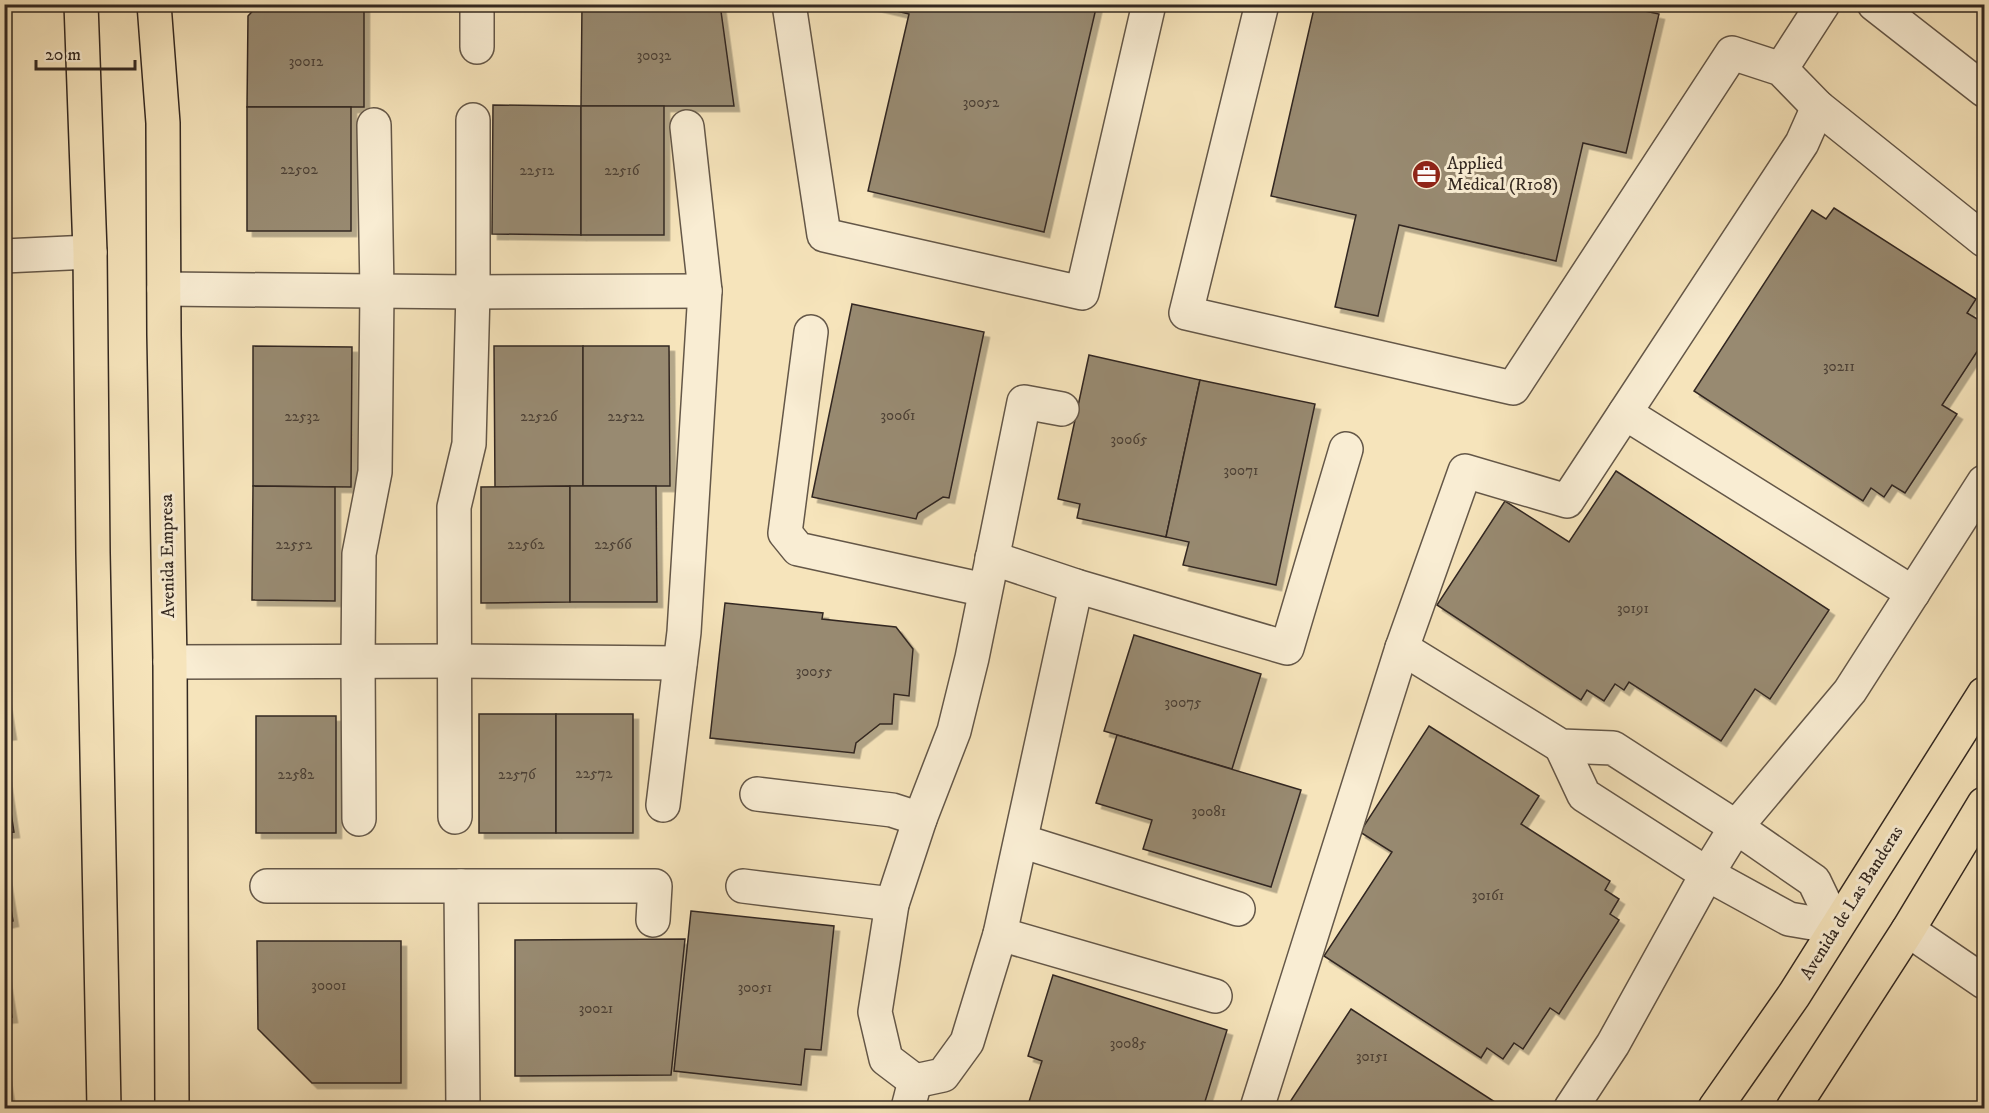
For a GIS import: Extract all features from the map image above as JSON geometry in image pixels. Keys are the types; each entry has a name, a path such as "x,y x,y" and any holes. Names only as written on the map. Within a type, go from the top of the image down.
{"main road":[{"path":"81,4 90,252 93,553 104,1108"},
{"name":"Avenida Empresa","path":"154,4 163,123 170,662 172,1108"},
{"name":"Avenida de Las Banderas","path":"1715,1108 1794,995 1984,694"},
{"path":"1793,1108 1908,930 1984,804"}],"street":[{"path":"477,4 477,47"},
{"path":"789,4 824,235 1082,293 1149,4"},
{"path":"1262,4 1186,313 1513,388 1732,53 1781,69 1818,107 1984,240"},
{"path":"1781,69 1823,4"},
{"path":"1874,4 1984,90"},
{"path":"1257,1108 1402,648 1465,471 1567,501 1802,143 1818,107"},
{"path":"455,817 454,507 469,444 473,292 473,120"},
{"path":"359,819 359,554 375,472 377,291 374,125"},
{"path":"663,805 684,632 705,291 687,127"},
{"path":"4,256 90,252"},
{"path":"164,289 473,292 705,291"},
{"path":"811,332 785,533 798,549 985,590"},
{"path":"1062,409 1024,402 972,658 954,731 920,819 892,904 874,1012 886,1059 911,1095 943,1075 967,1042 1000,934 1076,586"},
{"path":"1625,413 1913,593"},
{"path":"992,558 1076,586 1287,648 1346,449"},
{"path":"1571,1108 1612,1044 1707,874 1736,827 1850,691 1984,482"},
{"path":"1402,648 1561,746 1613,748 1736,827 1814,881 1836,927"},
{"path":"170,662 680,663"},
{"path":"1561,746 1584,795 1707,874 1789,919 1836,927"},
{"path":"757,794 892,810 920,819"},
{"path":"1021,841 1239,909"},
{"path":"267,886 655,886 653,920"},
{"path":"461,886 463,1108"},
{"path":"743,886 892,904"},
{"path":"1908,930 1984,982"},
{"path":"1000,934 1215,996"}],"building":[{"path":"259,4 364,4 364,107 247,107 248,16"},
{"path":"582,4 720,4 734,106 581,106"},
{"path":"867,4 1097,4 1044,232 868,191 909,14"},
{"name":"Applied Medical (R108)","path":"1315,4 1625,4 1626,7 1659,14 1626,153 1583,143 1556,261 1399,225 1378,316 1335,307 1356,215 1271,196"},
{"path":"493,105 581,106 581,235 492,234"},
{"path":"581,106 664,106 664,235 581,235"},
{"path":"247,107 351,107 351,231 247,231"},
{"path":"1834,208 1976,299 1967,313 1984,323 1984,341 1942,405 1957,414 1905,493 1892,485 1884,497 1871,488 1863,501 1694,391 1812,210 1826,219"},
{"path":"852,304 984,332 949,498 943,497 918,513 916,519 812,497"},
{"path":"253,346 352,347 351,487 253,486"},
{"path":"494,346 583,346 583,486 495,487"},
{"path":"583,346 669,346 670,486 583,486"},
{"path":"1089,355 1200,380 1166,537 1077,518 1080,504 1058,499"},
{"path":"1200,380 1315,404 1276,585 1183,565 1189,542 1166,537"},
{"path":"1616,471 1829,610 1770,699 1755,689 1721,741 1629,682 1624,690 1615,684 1604,701 1587,690 1581,700 1437,605 1505,501 1569,542"},
{"path":"253,486 335,487 335,601 252,600"},
{"path":"570,486 570,602 481,603 481,487"},
{"path":"570,486 656,486 657,602 570,602"},
{"path":"725,603 823,613 822,619 896,627 913,649 909,696 894,694 892,724 880,724 856,743 854,753 710,738"},
{"path":"1134,635 1261,674 1232,769 1104,731"},
{"path":"4,690 11,734 4,735"},
{"path":"479,714 556,714 556,833 479,833"},
{"path":"556,714 633,714 633,833 556,833"},
{"path":"256,716 336,716 336,833 256,833"},
{"path":"1429,726 1539,796 1521,824 1610,881 1605,890 1619,899 1610,914 1619,920 1559,1014 1550,1008 1523,1049 1514,1043 1503,1059 1487,1048 1481,1058 1324,956 1392,852 1360,832"},
{"path":"1117,735 1301,790 1271,887 1143,849 1152,820 1096,803"},
{"path":"4,766 14,832 4,833"},
{"path":"4,866 13,921 4,923"},
{"path":"691,911 834,926 821,1050 805,1049 801,1085 674,1071"},
{"path":"685,939 671,1075 515,1076 515,940"},
{"path":"257,941 401,941 401,1083 312,1083 258,1029"},
{"path":"4,968 12,1017 4,1018"},
{"path":"1053,975 1227,1030 1203,1108 1027,1108 1042,1061 1028,1056"},
{"path":"1351,1009 1498,1104 1495,1108 1286,1108"},
{"path":"4,1067 11,1108 4,1108"}],"place":[{"name":"Applied Medical (R108)","path":"1426,174"}]}
